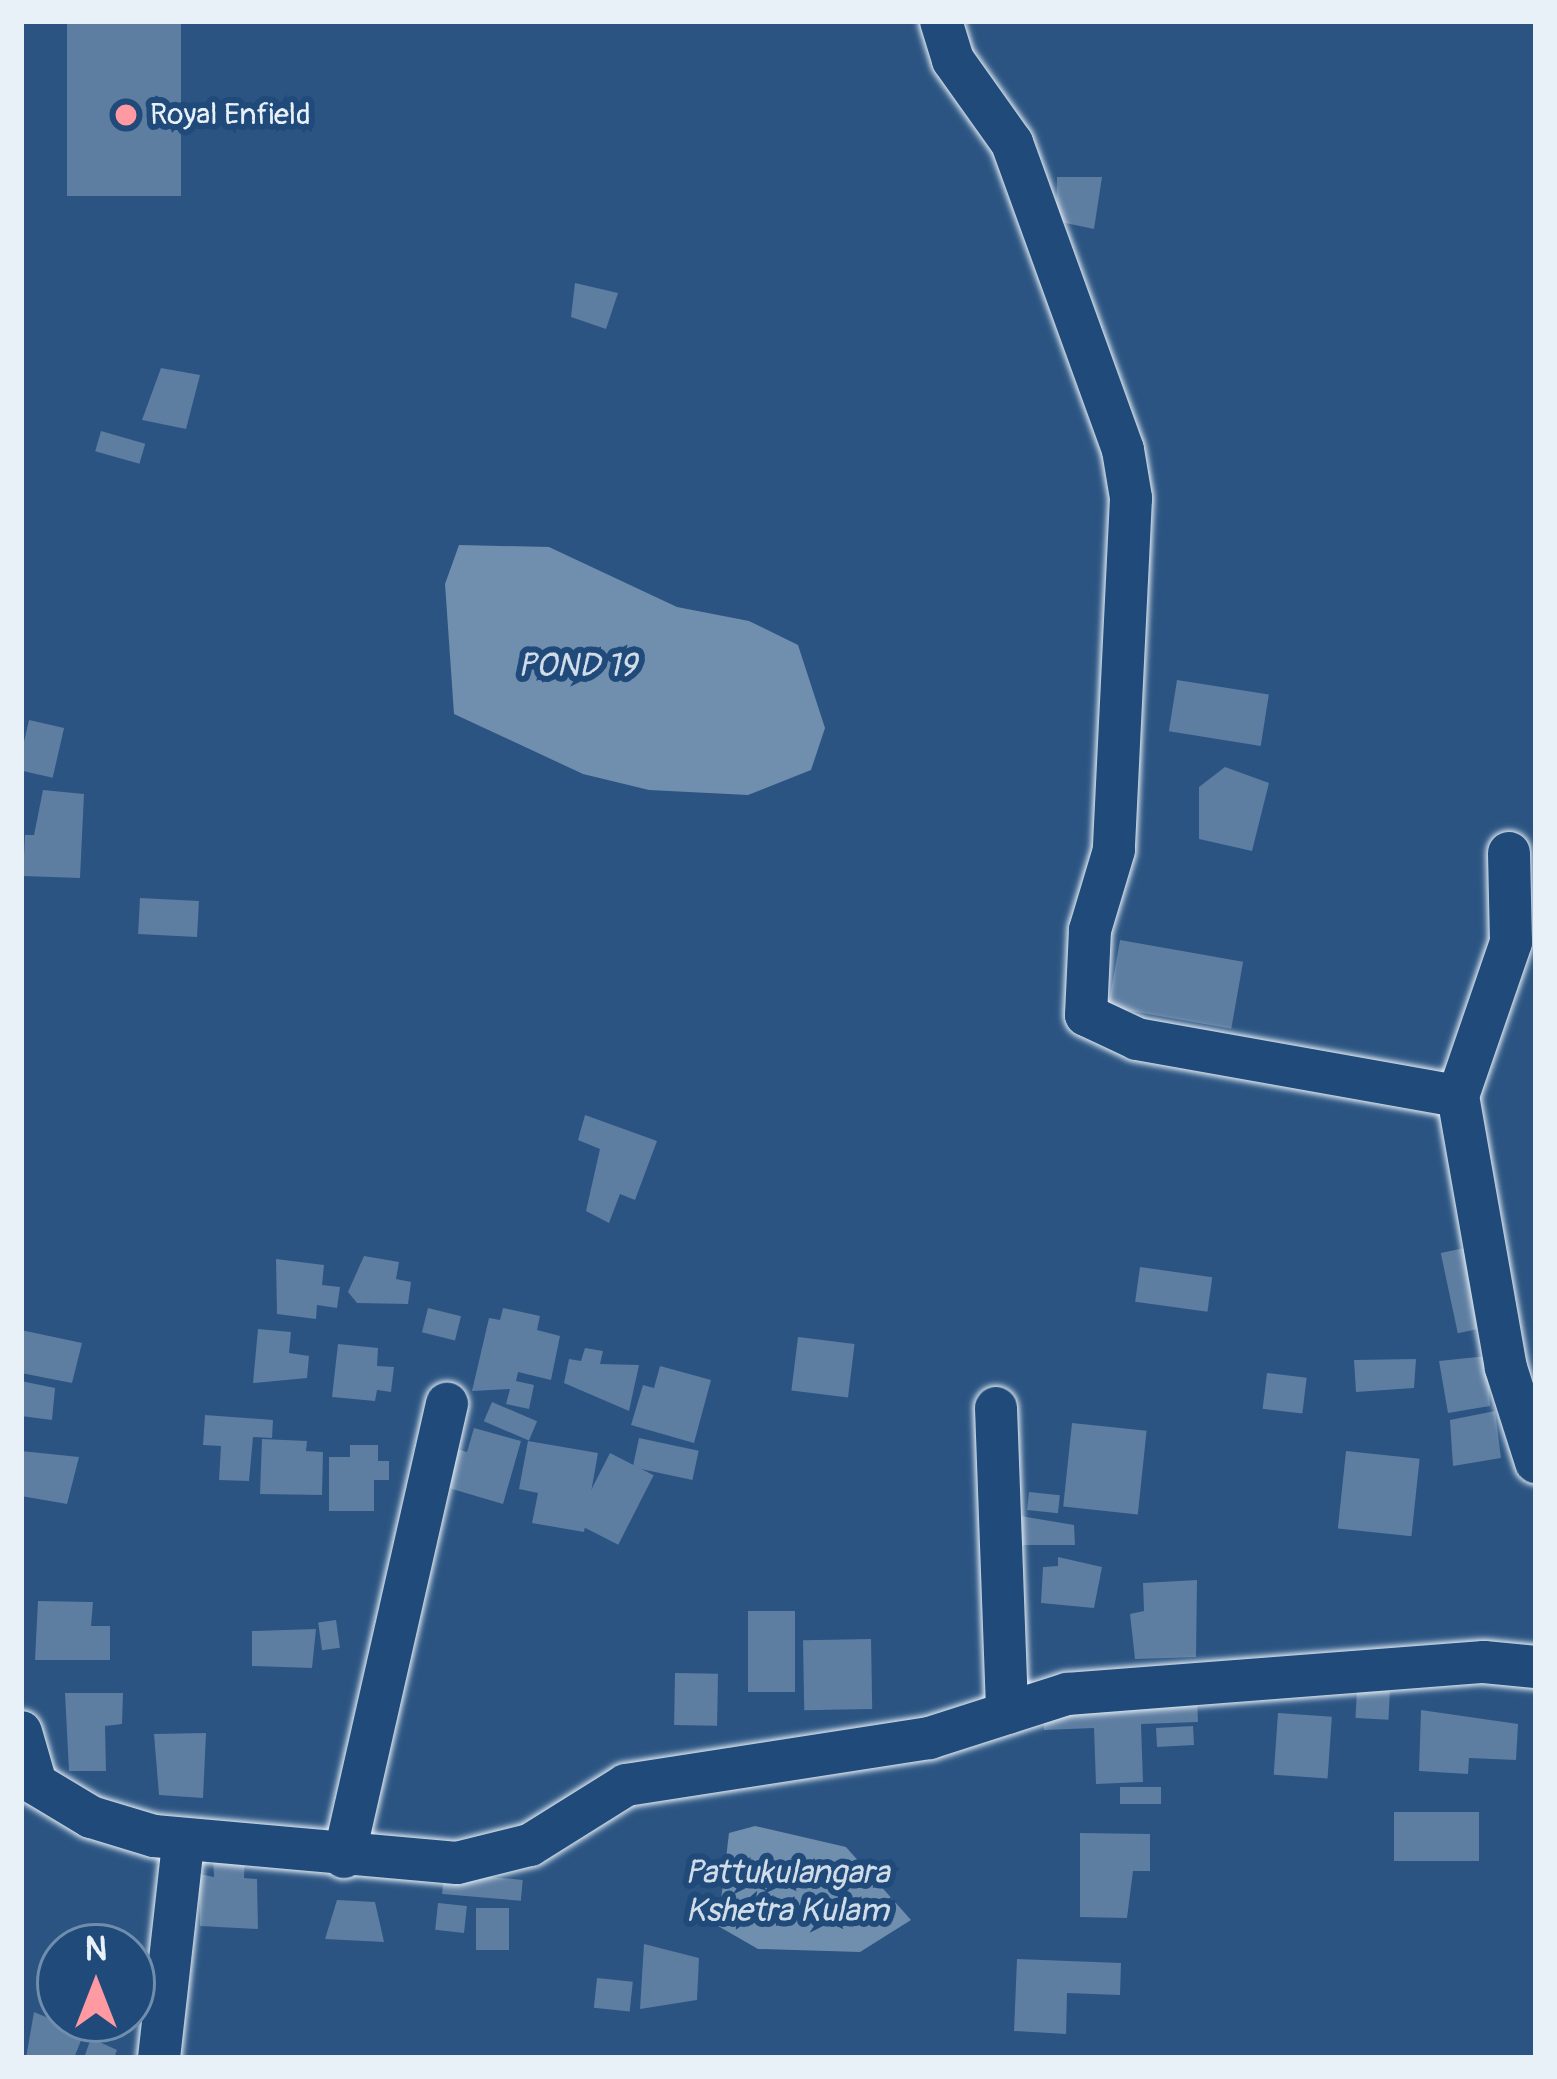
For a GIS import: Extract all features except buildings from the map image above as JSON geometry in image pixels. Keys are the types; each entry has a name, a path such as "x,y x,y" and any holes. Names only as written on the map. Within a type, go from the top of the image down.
{"street":[{"path":"940,21 952,60 1012,143 1123,450 1131,498 1114,850 1090,930 1086,1015 1137,1039 1458,1096"},
{"path":"1509,853 1511,942 1458,1096 1506,1368 1536,1462"},
{"path":"344,1857 447,1404"},
{"path":"996,1408 1007,1713"},
{"path":"21,1732 37,1784 91,1816 183,1844 457,1863 530,1845 626,1785 862,1750 1067,1694 1484,1662 1536,1667"},
{"path":"159,2058 183,1844"}],"water":[{"name":"POND 19","path":"459,545 549,547 677,607 749,621 798,645 825,728 811,770 748,795 649,790 583,774 454,714 445,584"},
{"name":"Pattukulangara Kshetra Kulam","path":"755,1826 846,1847 911,1920 860,1952 758,1949 718,1926 729,1833"}],"place":[{"name":"Royal Enfield","path":"126,115"}]}
